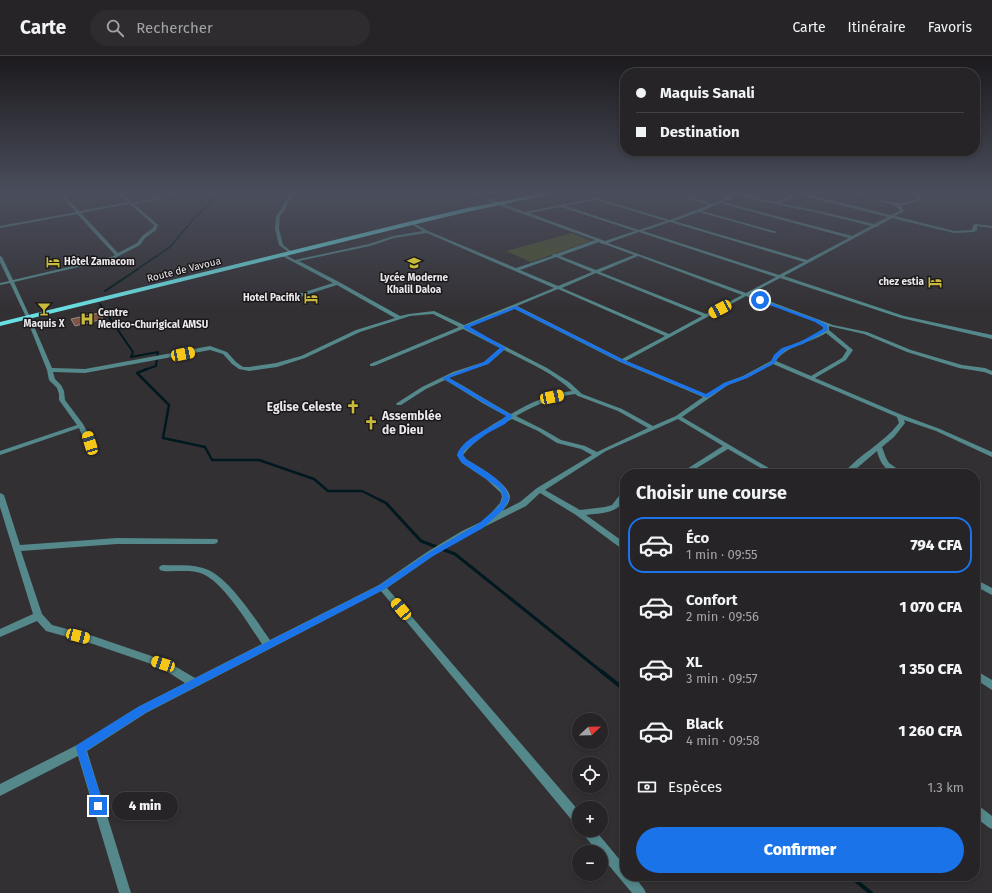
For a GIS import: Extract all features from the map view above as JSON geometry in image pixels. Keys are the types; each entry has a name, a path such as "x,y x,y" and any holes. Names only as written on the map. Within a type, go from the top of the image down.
{"main road":[{"name":"Route de Vavoua","path":"0,324 379,231"}],"street":[{"path":"96,231 118,255"},
{"path":"0,284 112,258 139,244 143,237 151,231"},
{"path":"278,231 281,245 290,253"},
{"path":"571,231 840,329 865,333 909,351 961,368 992,372"},
{"path":"602,243 639,231"},
{"path":"639,231 894,314 936,326 992,337"},
{"path":"704,231 808,262"},
{"path":"827,231 853,238"},
{"path":"622,361 866,231"},
{"path":"951,231 972,231"},
{"path":"295,261 370,245 393,237 427,232 669,336"},
{"path":"516,270 554,255 597,241"},
{"path":"283,255 399,318"},
{"path":"554,255 706,316"},
{"path":"372,365 515,307 637,255"},
{"path":"0,257 28,317 50,370 52,380 59,385 63,392 62,400 76,417 80,426 87,434 92,452"},
{"path":"294,297 337,283"},
{"path":"515,307 622,361 707,396"},
{"path":"50,370 85,371 210,348 225,353 241,368 249,369 277,365 303,357 358,332 399,318 427,311 434,312 466,327 544,369 567,383 577,392 594,401 620,410 653,428"},
{"path":"811,378 844,359 850,350 826,330 826,326 817,321"},
{"path":"0,790 81,748 142,710 382,587 430,554 523,504 540,490 596,454 678,417 726,384 745,377 773,362 776,356 784,349 802,343 826,330"},
{"path":"400,404 424,388 445,378 486,363 503,348"},
{"path":"773,362 900,416 938,430 992,456"},
{"path":"445,378 510,416 540,430 559,442 583,447 596,454"},
{"path":"480,526 501,508 506,499 505,492 500,486 464,461 460,455 462,450 484,432 503,422 510,416 552,397 577,392"},
{"path":"851,469 894,435 902,423 900,416"},
{"path":"678,417 767,469"},
{"path":"0,453 80,426"},
{"path":"690,469 728,446"},
{"path":"879,448 882,461 892,469"},
{"path":"540,490 579,513 620,543"},
{"path":"0,495 38,616 49,628 93,640 163,664 194,683"},
{"path":"579,513 605,510 615,507 620,500"},
{"path":"17,548 110,541 159,540 192,543 214,540"},
{"path":"163,568 198,570 211,576 235,599 268,645"},
{"path":"980,585 992,592"},
{"path":"382,587 572,812"},
{"path":"0,633 38,616"},
{"path":"980,678 992,686"},
{"path":"81,748 125,893"},
{"path":"980,814 992,823"},
{"path":"593,837 620,870"},
{"path":"629,881 640,893"}],"green space":[{"path":"572,233 591,241 531,262 506,251"}],"building":[{"name":"Centre Medico-Churigical AMSU","path":"99,313 103,319 75,326 71,319"}],"waterway":[{"path":"136,270 170,247 183,231"},
{"path":"105,291 138,269"},
{"path":"100,304 133,352 131,357 158,352 156,366 147,369"},
{"path":"147,369 137,373 169,405 163,438 205,447 212,460 259,460 314,479 328,491 362,491 386,503 421,541 455,554 602,672"},
{"path":"601,671 620,686"},
{"path":"856,881 871,893"}],"place":[{"name":"Hôtel Zamacom","path":"53,262"},
{"name":"Lycée Moderne Khalil Daloa","path":"414,263"},
{"name":"chez estia","path":"935,282"},
{"name":"Hotel Pacifik","path":"311,298"},
{"name":"Maquis X","path":"44,309"},
{"name":"Centre Medico-Churigical AMSU","path":"87,319"},
{"name":"Eglise Celeste","path":"353,407"},
{"name":"Assemblée de Dieu","path":"371,423"}],"route":[{"path":"98,806 81,748 142,710 382,587 430,554 480,526 501,508 506,499 505,492 491,479 464,461 460,455 462,450 484,432 503,422 510,416 445,378 454,373 486,363 503,348 466,327 515,307 622,361 707,396 726,384 745,377 773,362 776,356 784,349 806,342 808,339 826,330 826,326 824,324 760,300"}]}
